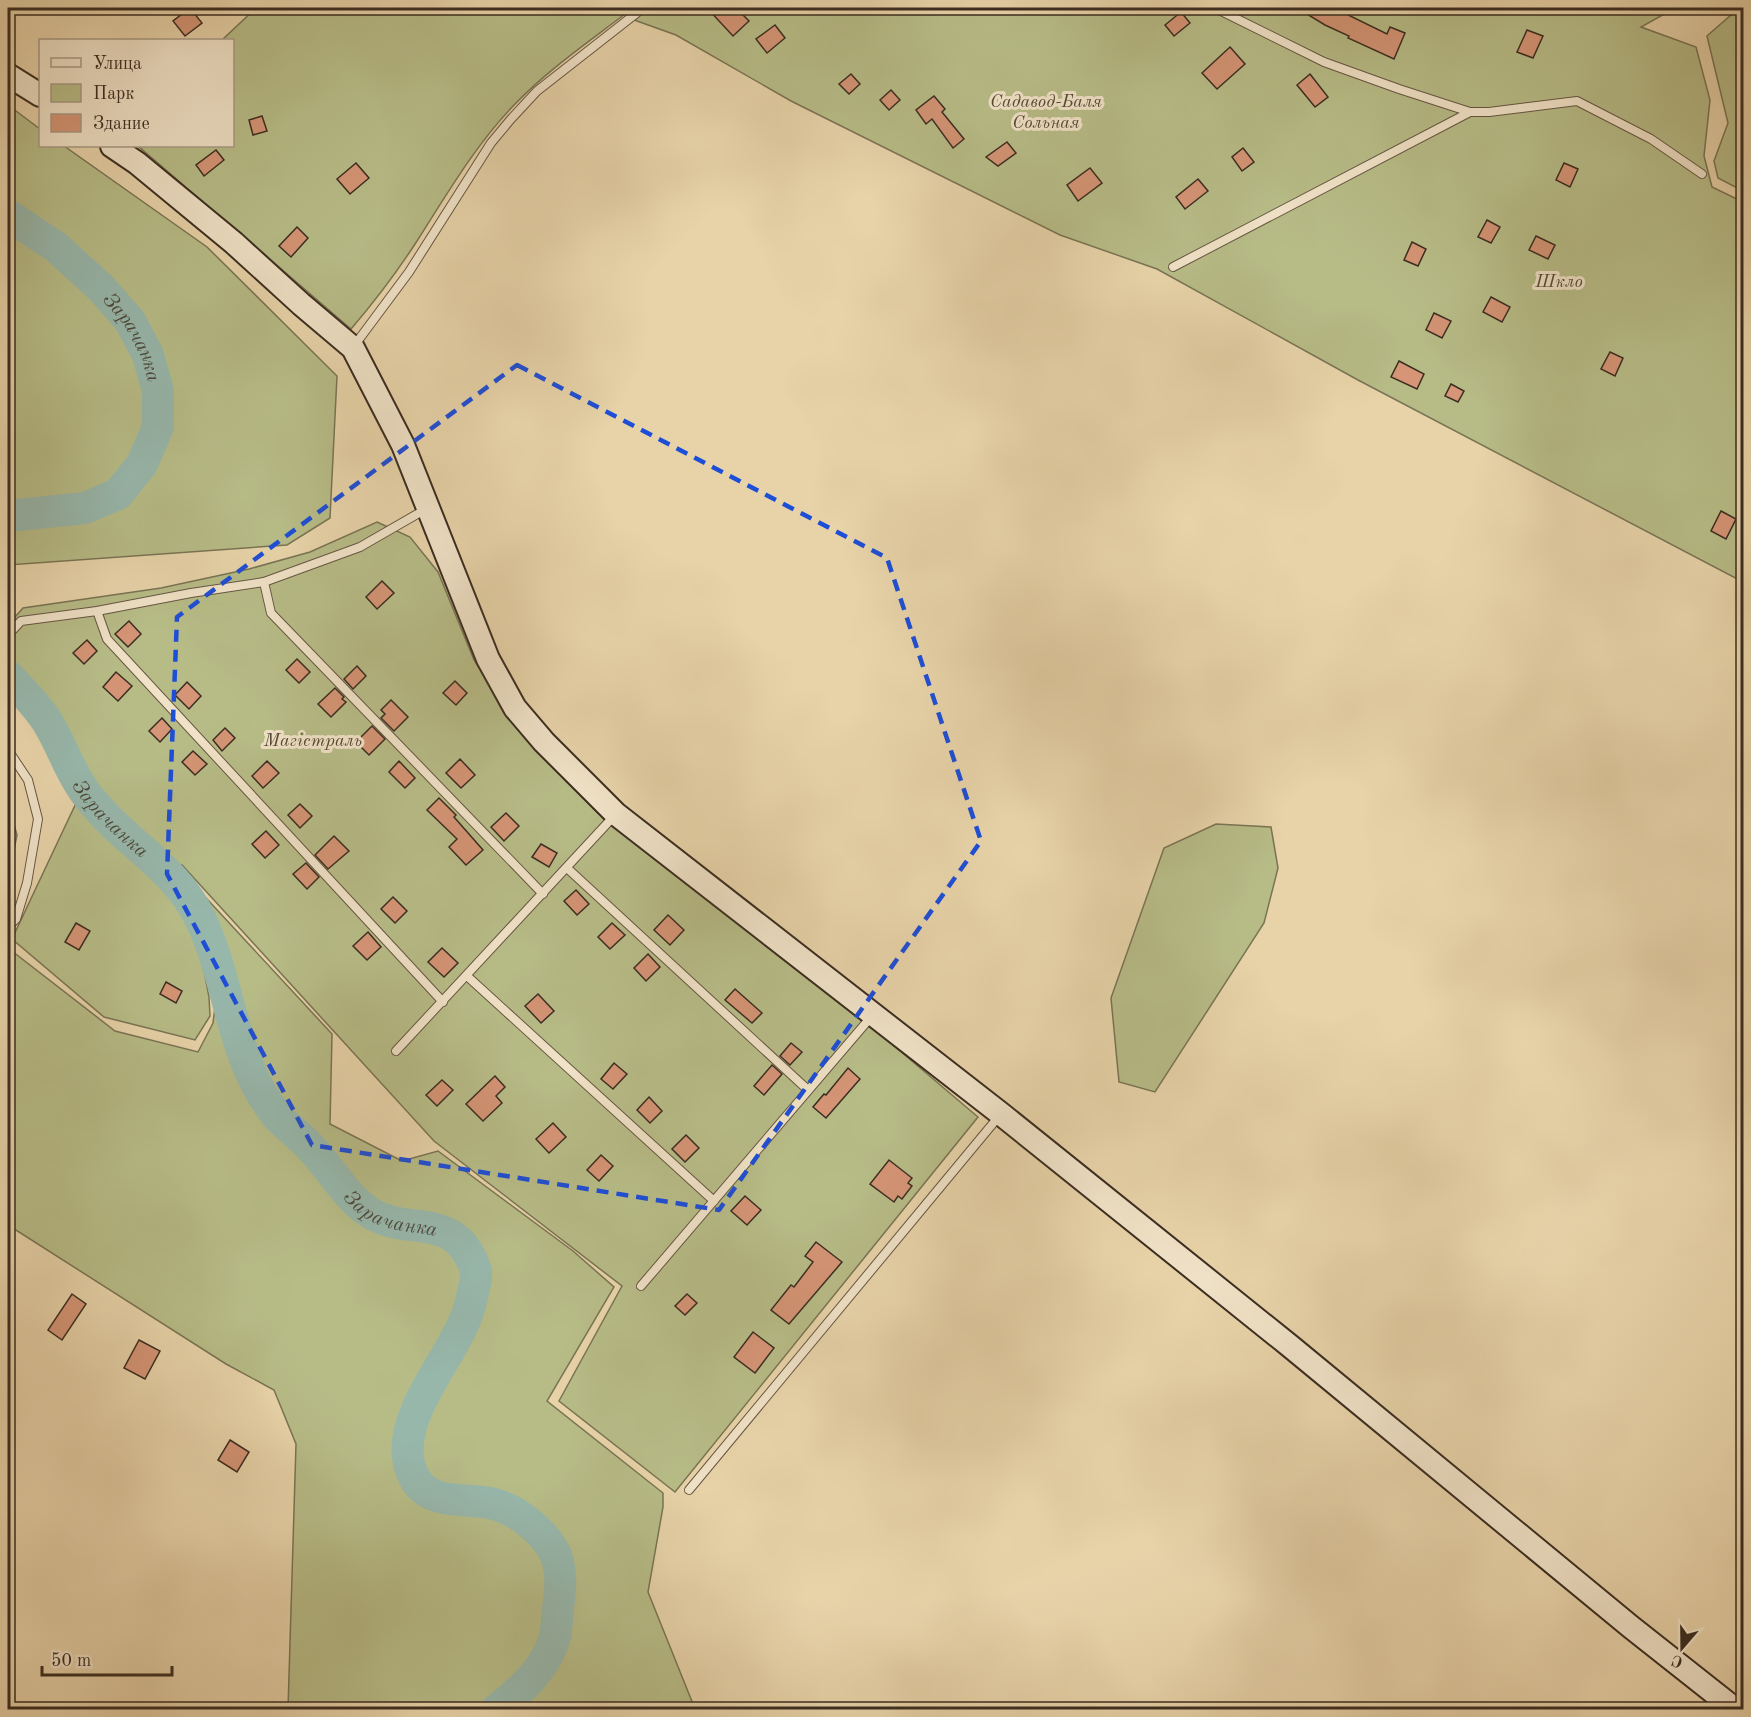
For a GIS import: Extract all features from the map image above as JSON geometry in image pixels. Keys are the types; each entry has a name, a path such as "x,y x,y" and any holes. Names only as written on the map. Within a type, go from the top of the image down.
{"street":[{"path":"8,75 39,94"},
{"path":"113,147 137,163 234,243 353,348 403,445 488,659 515,708 544,742 616,814 1001,1114 1299,1353 1631,1627 1736,1710"}],"lane":[{"path":"353,348 409,272 491,143 511,119 537,91 643,8"},
{"path":"1215,8 1324,62 1470,112 1489,112 1577,101 1652,139 1702,174"},
{"path":"1173,267 1470,112"},
{"path":"8,635 21,621 97,611 264,582 360,547 427,508"},
{"path":"264,582 271,613 543,894"},
{"path":"97,611 107,639 443,1002"},
{"path":"8,750 28,780 38,819 27,883 16,919 8,927"},
{"path":"396,1051 616,814"},
{"path":"567,868 808,1090"},
{"path":"467,976 714,1201"},
{"path":"641,1286 874,1014"},
{"path":"689,1490 1001,1114"}],"highlighted area":[{"path":"517,365 887,558 981,841 719,1210 312,1145 167,874 177,617"}],"green space":[{"path":"256,8 1675,8 1641,27 1696,47 1710,100 1704,156 1712,187 1743,202 1743,582 1358,380 1157,269 1060,235 791,101 676,35 637,21 625,14 568,57 501,119 463,170 394,275 351,329 139,147 234,147 234,39 223,39"},
{"path":"1739,8 1744,8 1743,191 1718,178 1714,161 1728,123 1707,36"},
{"path":"8,105 39,128 39,147 65,147 207,247 337,376 330,518 287,545 8,565"},
{"name":"Магістраль","path":"377,522 410,537 438,572 474,660 521,732 597,812 847,1006 978,1117 675,1492 559,1401 622,1286 434,1141 182,865 174,890 198,939 209,997 210,1016 195,1040 104,1017 12,939 77,801 46,737 8,697 8,625 23,608 161,588 249,569 310,552"},
{"path":"8,803 17,835 8,880"},
{"path":"1216,824 1271,827 1278,868 1264,923 1155,1092 1119,1082 1111,998 1164,848"},
{"path":"182,872 332,1034 330,1124 402,1161 438,1151 573,1251 614,1287 547,1401 663,1493 663,1507 648,1592 695,1709 288,1709 296,1444 274,1390 226,1364 8,1225 8,948 115,1031 198,1052 213,1023 216,999 201,936 177,890"}],"building":[{"path":"190,8 202,23 185,36 173,21"},
{"path":"707,8 736,8 749,21 733,36"},
{"path":"1297,8 1334,8 1387,34 1390,27 1405,33 1394,59 1348,38 1349,36"},
{"path":"1181,12 1190,23 1174,36 1165,25"},
{"path":"775,25 785,38 767,53 756,39"},
{"path":"1527,30 1543,36 1533,58 1517,52"},
{"path":"1230,47 1245,64 1217,89 1202,73"},
{"path":"851,74 860,84 849,94 839,84"},
{"path":"1310,74 1328,97 1315,107 1297,85"},
{"path":"891,90 900,100 889,110 880,100"},
{"path":"934,96 945,109 942,112 964,139 953,148 932,119 926,124 916,110"},
{"path":"262,116 267,131 253,135 249,120"},
{"path":"1007,142 1016,153 998,166 986,157"},
{"path":"1243,148 1254,162 1242,171 1232,157"},
{"path":"216,150 224,160 204,176 196,165"},
{"path":"356,163 369,178 350,194 337,179"},
{"path":"1564,163 1578,169 1570,187 1556,180"},
{"path":"1090,168 1102,183 1078,201 1067,185"},
{"path":"1198,179 1208,191 1185,209 1176,197"},
{"path":"1487,220 1500,227 1491,243 1478,237"},
{"path":"297,227 308,238 291,257 279,246"},
{"path":"1536,236 1555,245 1548,259 1529,250"},
{"path":"1412,242 1426,249 1418,266 1404,260"},
{"path":"1491,297 1510,307 1502,322 1483,312"},
{"path":"1434,313 1451,321 1442,338 1426,330"},
{"path":"1610,352 1623,358 1615,376 1601,369"},
{"path":"1399,361 1424,374 1417,389 1391,377"},
{"path":"1451,384 1464,391 1458,402 1445,396"},
{"path":"1721,511 1736,519 1726,539 1711,531"},
{"path":"382,581 394,593 377,609 366,597"},
{"path":"129,621 141,634 128,647 115,634"},
{"path":"87,640 97,651 84,664 73,653"},
{"path":"297,659 310,672 299,683 286,670"},
{"path":"357,666 366,676 353,689 344,679"},
{"path":"116,672 132,686 118,701 103,687"},
{"path":"455,681 467,693 456,705 443,693"},
{"path":"187,682 201,696 189,709 175,695"},
{"path":"335,688 346,702 331,717 318,704"},
{"path":"391,700 408,717 394,731 381,718 385,714 381,710"},
{"path":"162,718 172,729 160,742 149,731"},
{"path":"372,726 385,739 369,755 356,742"},
{"path":"225,728 235,738 222,751 213,740"},
{"path":"193,751 207,764 195,775 182,762"},
{"path":"460,759 475,775 461,788 446,773"},
{"path":"267,761 279,773 263,788 252,776"},
{"path":"399,761 415,778 405,788 389,772"},
{"path":"439,798 456,815 454,817 483,850 466,865 449,847 457,839 427,810"},
{"path":"300,804 312,816 300,828 288,815"},
{"path":"506,813 519,826 504,841 491,827"},
{"path":"266,831 279,845 265,858 252,844"},
{"path":"334,836 349,851 328,869 315,855"},
{"path":"541,844 557,853 549,867 532,857"},
{"path":"306,863 319,877 307,889 293,874"},
{"path":"576,890 589,904 577,915 564,901"},
{"path":"393,897 407,911 395,923 381,909"},
{"path":"668,915 684,930 670,945 654,930"},
{"path":"76,923 90,931 79,950 65,942"},
{"path":"612,923 625,935 610,949 598,937"},
{"path":"368,932 381,947 367,960 353,946"},
{"path":"442,948 458,963 444,977 428,962"},
{"path":"648,954 660,967 646,981 634,968"},
{"path":"166,982 182,991 176,1003 160,994"},
{"path":"735,989 762,1013 752,1023 725,1000"},
{"path":"538,994 554,1011 541,1023 525,1006"},
{"path":"791,1043 802,1052 790,1065 780,1056"},
{"path":"614,1063 627,1074 613,1089 601,1079"},
{"path":"772,1065 782,1074 764,1095 754,1086"},
{"path":"848,1068 860,1079 826,1118 813,1107"},
{"path":"495,1076 505,1087 496,1096 502,1103 483,1121 466,1104"},
{"path":"442,1080 453,1090 437,1106 426,1095"},
{"path":"649,1097 662,1111 650,1123 637,1110"},
{"path":"553,1123 566,1137 549,1153 536,1139"},
{"path":"686,1135 699,1148 685,1162 672,1149"},
{"path":"601,1155 613,1166 599,1181 587,1170"},
{"path":"889,1160 912,1178 908,1183 912,1186 902,1199 898,1196 894,1202 870,1184"},
{"path":"745,1196 761,1210 747,1225 731,1211"},
{"path":"816,1242 842,1262 789,1324 771,1310 791,1285 794,1287 813,1262 805,1256"},
{"path":"72,1294 86,1304 62,1340 48,1330"},
{"path":"687,1294 697,1303 685,1315 675,1306"},
{"path":"753,1332 774,1348 755,1373 734,1357"},
{"path":"139,1340 160,1351 145,1379 124,1368"},
{"path":"230,1440 249,1452 237,1472 218,1460"}],"waterway":[{"name":"Зарачанка","path":"8,215 56,247 101,288 130,321 148,355 158,391 158,427 142,464 118,494 85,508 8,516"},
{"name":"Зарачанка","path":"8,676 44,716 78,782 91,800 105,816 164,870 190,901 211,945 250,1071 277,1116 308,1145 363,1208 387,1220 444,1232 456,1239 466,1250 475,1268 476,1280 471,1300 457,1338 414,1417 408,1438 408,1458 414,1477 429,1493 439,1497 484,1502 503,1507 533,1526 555,1553 560,1574 560,1591 556,1633 551,1647 532,1678 496,1710"}],"park label":[{"name":"Садавод-Баля Сольная","path":"1046,111"},
{"name":"Шкло","path":"1559,281"}]}
